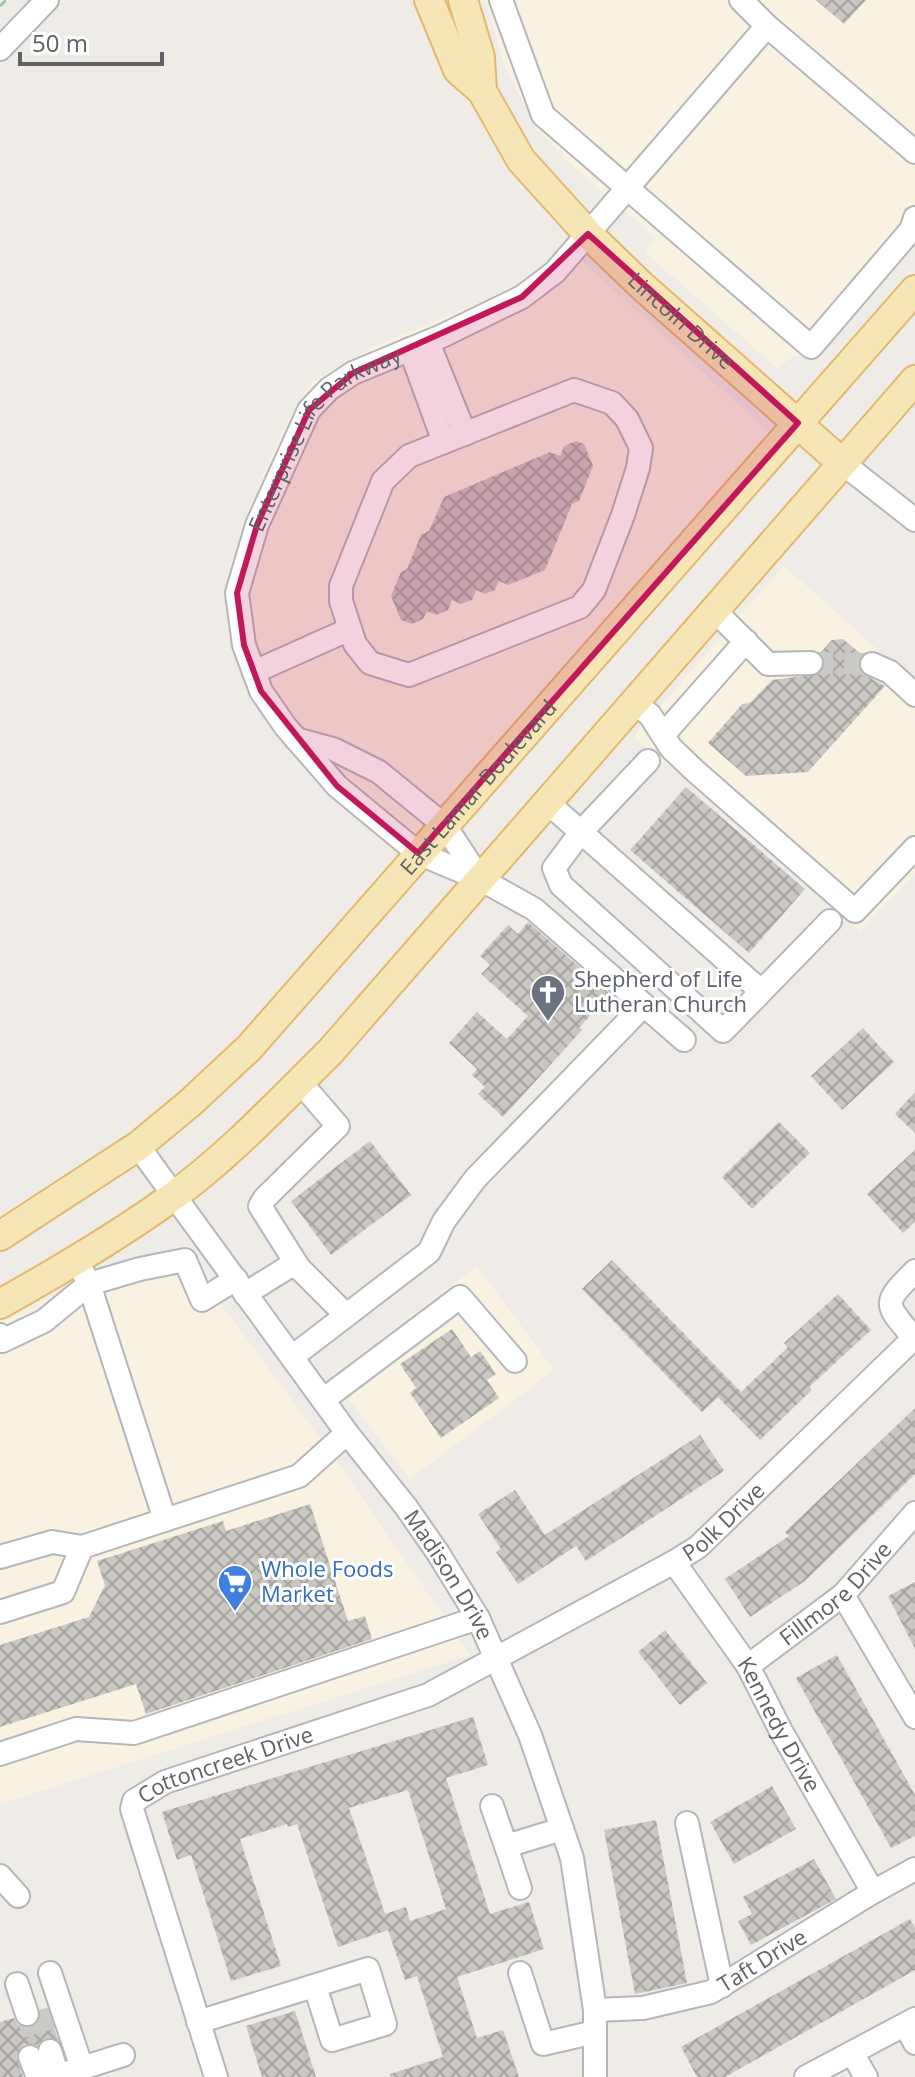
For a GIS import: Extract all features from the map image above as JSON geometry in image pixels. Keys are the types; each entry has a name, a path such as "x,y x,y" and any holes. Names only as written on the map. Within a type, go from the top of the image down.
{"main road":[{"name":"Lincoln Drive","path":"429,0 458,70 482,91 521,160 588,234 841,462"},
{"name":"Lincoln Drive","path":"463,0 480,57 482,91"},
{"name":"East Lamar Boulevard","path":"0,1236 138,1146 249,1048 915,290"},
{"path":"0,1304 84,1272 243,1136 330,1052 915,380"}],"street":[{"path":"0,49 47,0"},
{"path":"501,0 543,115 811,347 911,230 915,218"},
{"path":"741,0 767,26 915,152"},
{"name":"Enterprise Life Parkway","path":"684,1040 539,913 480,879 418,853 337,786 296,739 261,691 244,645 237,593 257,525 309,410 329,389 353,373 419,346 522,297 555,272 767,26"},
{"path":"419,346 455,438"},
{"path":"574,390 612,403 627,419 641,448 638,468 594,590 580,607 409,675 370,663 355,644 350,629 341,601 341,586 383,481 409,456 574,390"},
{"name":"Lincoln Drive","path":"841,462 915,520"},
{"path":"715,611 768,664 811,663"},
{"path":"254,672 350,629"},
{"path":"663,735 746,641"},
{"path":"872,664 890,672 915,695"},
{"path":"634,703 650,715 671,748 694,770 855,911 915,848"},
{"path":"296,739 333,749 379,772 445,826 480,879"},
{"path":"648,761 581,832 554,868 561,885 723,1031 830,921"},
{"path":"548,803 761,991"},
{"path":"539,913 561,885"},
{"path":"292,1357 429,1252 444,1221 475,1179 644,1005"},
{"path":"300,1082 338,1126 260,1206 299,1268 346,1315"},
{"name":"Madison Drive","path":"138,1146 347,1433 430,1541 478,1618 530,1735 572,1858 595,2021 595,2077"},
{"path":"1,1339 44,1321 84,1272 140,1269 185,1260 202,1300 290,1266 299,1268"},
{"path":"914,1337 892,1313 890,1303 891,1295 915,1271"},
{"path":"84,1272 165,1520"},
{"path":"323,1400 460,1297 515,1361"},
{"name":"Polk Drive","path":"496,1660 698,1547 914,1337"},
{"path":"0,1557 52,1542 82,1547 299,1476 347,1433"},
{"name":"Fillmore Drive","path":"748,1666 843,1595 915,1513"},
{"path":"0,1612 63,1592 82,1547"},
{"name":"Kennedy Drive","path":"674,1562 748,1666 781,1731 873,1892"},
{"path":"843,1595 915,1717"},
{"path":"0,1754 76,1729 134,1733 478,1618"},
{"name":"Cottoncreek Drive","path":"216,2077 132,1809 134,1801 165,1782 428,1695 496,1660"},
{"path":"492,1806 520,1888"},
{"path":"687,1823 722,1986"},
{"path":"506,1846 562,1829"},
{"name":"Taft Drive","path":"520,1973 543,2044 595,2021 711,1992 915,1869"},
{"path":"0,1876 18,1896"},
{"path":"32,2013 27,1981 53,2066 123,2055"},
{"path":"198,2022 315,1986"},
{"path":"806,2077 852,2053 912,2029"},
{"path":"852,2053 866,2077"}],"path":[{"path":"0,6 6,0"}],"highlighted area":[{"path":"588,234 798,423 418,853 337,786 261,691 244,645 237,593 257,525 309,410 353,373 522,297"}],"shaded area":[{"path":"486,0 915,0 915,244 818,354 811,357 794,356 777,368 645,252 655,239 653,235 566,160 535,126 502,60"},
{"path":"562,243 770,434 404,853 262,705 231,637 229,575 241,529 284,426 311,383 379,344 482,302 519,283 557,254"},
{"path":"784,566 915,683 915,874 860,931 634,736"},
{"path":"179,1247 341,1467 470,1655 0,1804 0,1324 63,1290"},
{"path":"477,1266 554,1370 410,1479 331,1376"}],"building":[{"path":"816,0 866,0 844,24"},
{"path":"576,441 584,444 593,466 579,501 572,504 545,570 508,585 499,581 495,590 485,594 476,590 472,600 461,604 452,600 448,610 436,615 427,611 423,619 412,624 401,620 391,596 401,572 407,569 421,535 429,531 444,497 550,452 560,456 564,446"},
{"path":"843,639 862,655 858,665 861,673 885,686 808,772 746,776 708,743 742,704 750,703 772,680 819,674 825,663 820,653 832,640"},
{"path":"686,787 805,889 749,953 630,850"},
{"name":"Shepherd of Life Lutheran Church","path":"528,922 610,994 579,1028 582,1030 503,1117 478,1094 485,1087 472,1075 477,1069 449,1043 477,1012 507,1039 528,1016 481,974 490,965 480,956 508,925 518,934"},
{"path":"863,1028 894,1062 842,1110 811,1076"},
{"path":"915,1092 915,1133 895,1114"},
{"path":"779,1122 810,1153 752,1209 722,1177"},
{"path":"370,1141 411,1195 331,1255 291,1201"},
{"path":"915,1150 915,1222 903,1233 867,1194"},
{"path":"612,1260 741,1392 788,1347 784,1343 838,1294 871,1330 809,1387 812,1390 760,1440 718,1397 702,1412 582,1289"},
{"path":"452,1329 471,1357 480,1351 496,1374 487,1380 499,1398 441,1438 410,1393 416,1388 400,1364"},
{"path":"915,1408 915,1474 805,1581 750,1617 725,1579 789,1536 785,1532"},
{"path":"700,1435 724,1471 586,1561 576,1546 518,1584 496,1552 501,1549 478,1514 515,1490 545,1535"},
{"name":"Whole Foods Market","path":"310,1504 348,1621 365,1616 372,1639 146,1714 136,1684 0,1727 0,1645 89,1617 105,1585 97,1561 223,1521 226,1531"},
{"path":"915,1582 915,1649 888,1596"},
{"path":"665,1630 707,1683 680,1705 638,1652"},
{"path":"837,1655 915,1795 915,1836 891,1848 796,1678"},
{"path":"473,1717 488,1765 446,1778 490,1914 529,1902 544,1949 457,1977 477,2038 503,2030 519,2077 390,2077 390,2074 443,2057 417,1976 405,1980 388,1930 338,1947 297,1824 288,1827 287,1824 240,1839 281,1966 231,1981 191,1855 177,1860 162,1812","holes":["408,1790 446,1909 410,1921 406,1907 385,1914 349,1808"]},
{"path":"772,1786 796,1829 734,1864 710,1822"},
{"path":"656,1820 687,1983 635,1994 604,1830"},
{"path":"814,1859 836,1899 751,1945 738,1921 752,1914 743,1897"},
{"path":"910,1919 915,1928 915,1970 725,2077 697,2077 681,2047"},
{"path":"47,2008 58,2040 46,2038 38,2045 24,2044 16,2056 23,2077 0,2077 0,2022 14,2018 18,2025 31,2027 38,2023 40,2010"},
{"path":"295,2011 316,2077 262,2077 246,2026"}],"tunnel":[{"path":"811,663 872,664"},
{"path":"47,2008 60,2047"},
{"path":"27,2014 40,2054"}],"place":[{"name":"Shepherd of Life Lutheran Church","path":"548,1023"},
{"name":"Whole Foods Market","path":"235,1613"}]}
